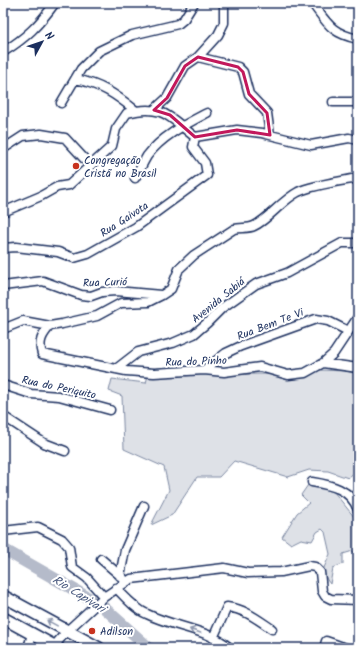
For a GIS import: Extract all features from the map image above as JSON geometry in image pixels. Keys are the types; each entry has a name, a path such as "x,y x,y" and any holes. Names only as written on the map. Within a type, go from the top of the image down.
{"main road":[{"path":"3,596 99,648"},
{"path":"3,618 56,647"}],"street":[{"path":"3,52 23,39 42,21 55,3"},
{"path":"61,103 82,69 98,51 132,35 178,24 184,19 194,3"},
{"path":"154,110 167,98 185,66 198,57 221,29 224,23 224,3"},
{"path":"312,3 330,28 343,36 358,39"},
{"path":"198,57 238,67 243,72 249,94 267,113 270,135"},
{"path":"76,79 93,83 109,90 135,110"},
{"path":"333,102 358,102"},
{"path":"3,212 42,196 57,188 69,185 112,146 116,129 127,112 135,110 154,110 170,116 196,137 237,130 270,135 311,145 349,138 358,140"},
{"path":"135,178 147,156 158,146 181,126 207,113"},
{"path":"181,126 193,147"},
{"path":"3,149 22,136 41,134 49,135 65,138 90,165"},
{"path":"193,147 196,137"},
{"name":"Rua Gaivota","path":"3,248 16,247 58,252 74,258 88,254 136,227 207,175 205,163 193,147"},
{"path":"3,329 23,321 50,326 97,316 121,303 148,302 162,296 170,289 179,269 194,255 234,229 240,227 249,228 256,225 286,199 300,191 358,178"},
{"name":"Avenida Sabiá","path":"116,369 138,352 173,343 194,334 222,308 256,284 288,273 342,243 358,243"},
{"name":"Rua Curió","path":"3,286 43,282 81,295 91,296 116,291 162,296"},
{"name":"Rua do Pinho","path":"50,326 42,336 39,346 42,354 116,369 154,374 204,370 224,372 260,367 288,375 305,373 323,363 334,353 358,317"},
{"name":"Rua Bem Te Vi","path":"204,370 226,353 241,346 316,319 328,321 348,331"},
{"path":"323,363 358,368"},
{"name":"Rua do Periquito","path":"3,385 31,394 59,396 110,410"},
{"path":"3,416 44,443 65,450"},
{"path":"312,482 341,488 350,496 358,510"},
{"path":"120,576 125,550 144,506"},
{"path":"3,531 38,527 62,539 69,547 72,567 87,578 99,602"},
{"path":"101,559 127,581"},
{"path":"56,647 67,631 116,588 131,579 224,568 248,573 281,572 309,566 315,567 320,572 322,591 325,596 331,599 358,600"},
{"path":"116,588 128,601 145,614 213,638 230,648"},
{"path":"213,638 227,607 238,608 272,629"},
{"path":"28,648 32,634"},
{"path":"324,648 326,641 346,648"}],"highlighted area":[{"path":"198,57 238,67 243,72 249,94 267,113 270,135 237,130 195,137 170,115 154,110 167,98 185,66"}],"shaded area":[{"path":"319,370 346,371 358,374 358,469 348,478 328,471 309,470 288,477 234,461 219,477 197,477 172,515 151,525 169,490 164,467 124,449 122,396 109,391 112,379 146,383 148,375 271,374 286,378"},
{"path":"315,479 325,481 355,518 358,538 358,561 353,551 343,554 343,564 333,568 330,584 323,570 330,554 325,532 322,529 317,532 312,541 301,539 291,544 282,537 297,513 309,503 301,495 310,482"}],"waterway":[{"name":"Rio Capivari","path":"3,549 101,605 149,648"}],"place":[{"name":"Congregação Cristã no Brasil","path":"76,166"},
{"name":"Adilson","path":"92,631"}]}
